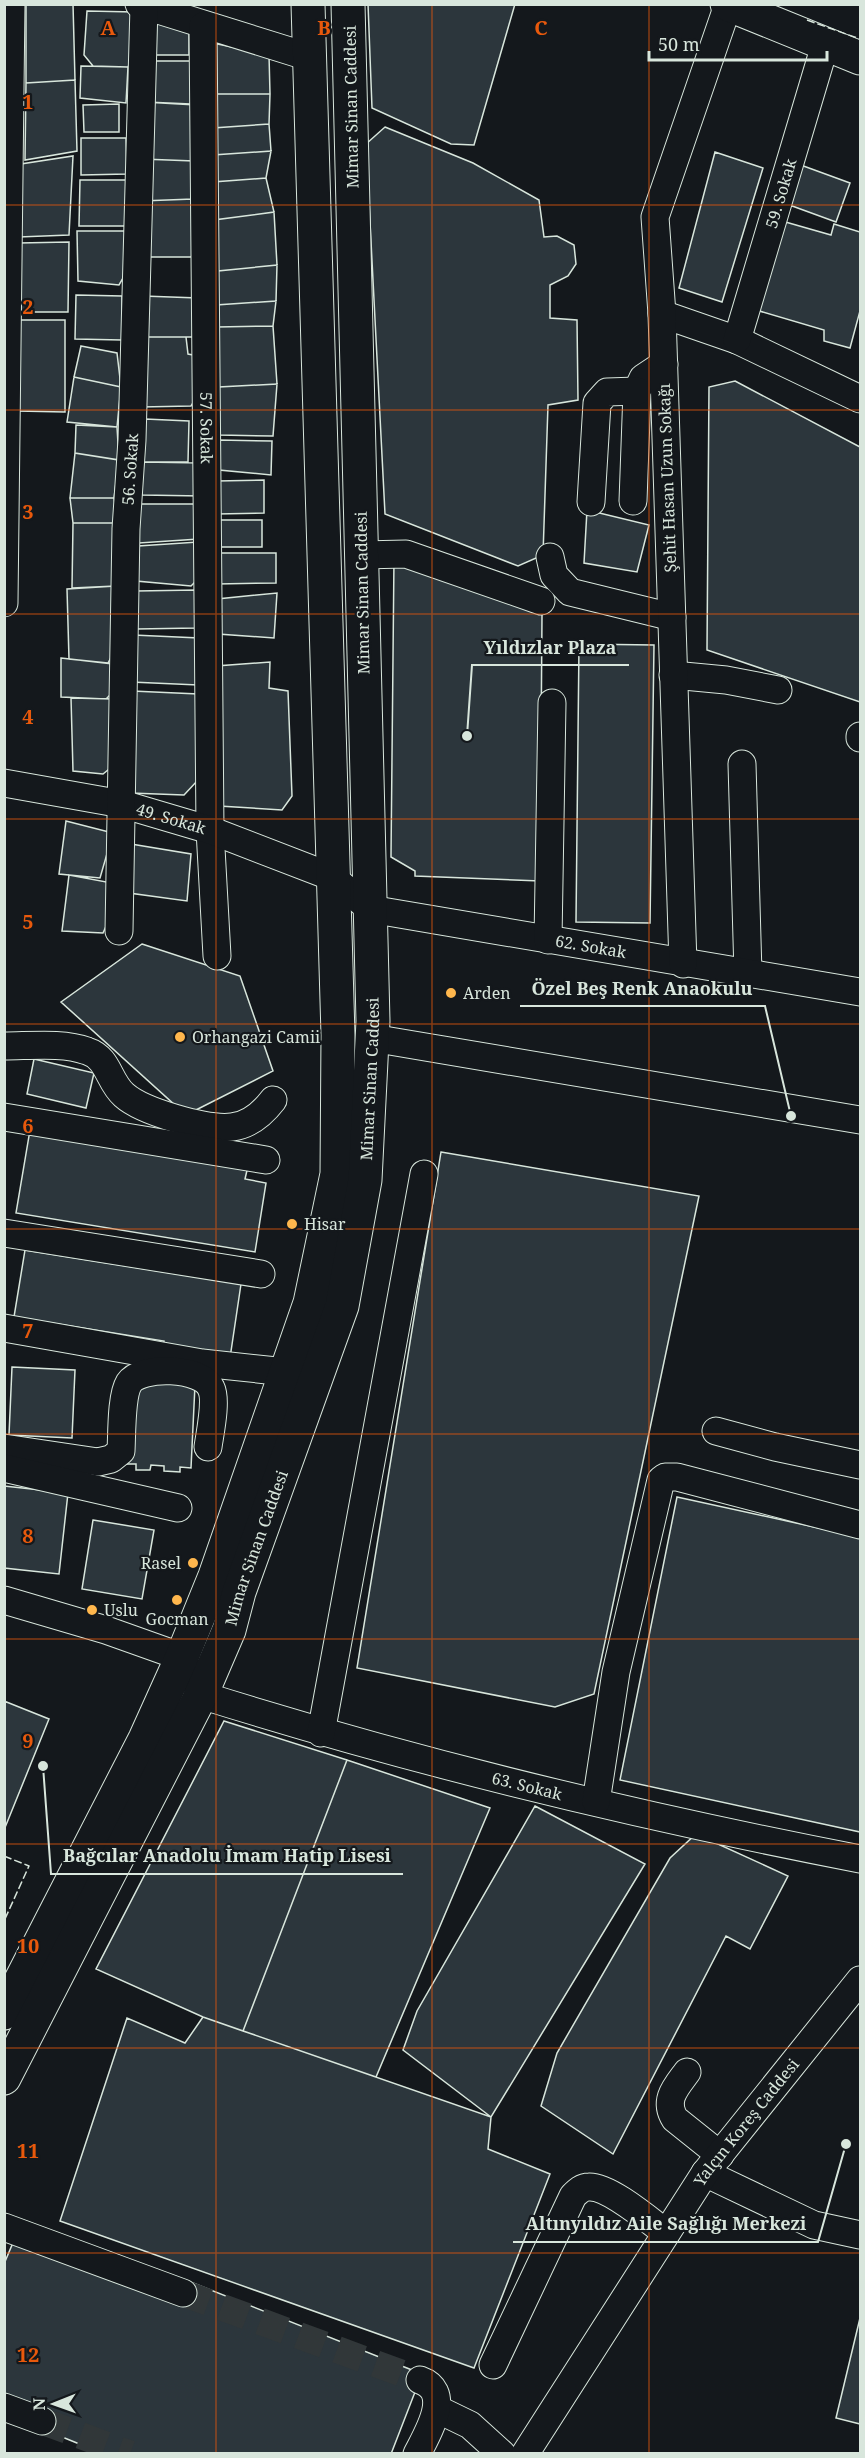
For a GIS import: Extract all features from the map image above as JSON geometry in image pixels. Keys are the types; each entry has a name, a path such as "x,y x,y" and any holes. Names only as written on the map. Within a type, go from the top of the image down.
{"main road":[{"name":"Mimar Sinan Caddesi","path":"4,2013 145,1739 215,1576 310,1304 337,1174 338,1035 308,4"},
{"name":"Mimar Sinan Caddesi","path":"4,2078 201,1695 229,1630 239,1592 342,1306 365,1180 372,1038 348,4"},
{"path":"728,5 861,58"}],"street":[{"path":"4,603 11,4"},
{"path":"141,5 309,57"},
{"name":"56. Sokak","path":"119,931 126,528 132,440 141,5"},
{"name":"Şehit Hasan Uzun Sokağı","path":"683,963 662,314 655,217 728,5"},
{"name":"57. Sokak","path":"203,26 210,830 217,956"},
{"name":"59. Sokak","path":"737,340 825,45"},
{"path":"662,314 737,340 861,399"},
{"path":"633,501 637,391 643,378 663,364"},
{"path":"591,502 597,403 607,392 637,391"},
{"path":"361,555 406,554 541,601"},
{"path":"550,557 554,575 570,592 672,617"},
{"path":"673,675 726,680 778,690"},
{"path":"548,940 552,703"},
{"path":"742,764 748,974"},
{"name":"49. Sokak","path":"4,783 122,804 210,830 332,877"},
{"path":"332,877 370,909"},
{"name":"62. Sokak","path":"370,909 861,992"},
{"path":"372,1038 861,1120"},
{"path":"4,1046 87,1051 101,1059 118,1089 125,1096 165,1116 230,1128 250,1121 273,1100"},
{"path":"4,1118 266,1160"},
{"path":"321,1733 424,1174"},
{"path":"4,1233 261,1274"},
{"path":"4,1328 202,1363 286,1372"},
{"path":"4,1448 98,1462 111,1460 121,1451 126,1391 133,1378 146,1372 192,1373 207,1381 213,1395 208,1447"},
{"path":"716,1431 861,1465"},
{"path":"4,1468 178,1508"},
{"path":"596,1802 616,1672 661,1480 665,1477 677,1477 861,1525"},
{"path":"4,1600 106,1630 182,1657 201,1695"},
{"name":"63. Sokak","path":"201,1695 321,1733 480,1775 769,1841 861,1859"},
{"name":"Yalçın Koreş Caddesi","path":"525,2454 666,2233 713,2164 861,1980"},
{"path":"687,2072 671,2094 671,2114 713,2164 814,2225 861,2235"},
{"path":"494,2365 573,2196 579,2190 591,2186 605,2191 666,2233"},
{"path":"4,2227 183,2293"},
{"path":"417,2454 436,2417 437,2409 434,2394 426,2382 420,2380"},
{"path":"4,2408 42,2421"},
{"path":"437,2409 470,2425 502,2454"}],"building":[{"path":"26,4 73,4 75,80 26,83"},
{"path":"368,4 515,4 474,145 451,144 372,108"},
{"path":"87,11 135,12 134,53 128,67 93,66 84,55"},
{"path":"149,21 189,27 189,55 147,55"},
{"path":"213,43 269,55 270,94 214,94"},
{"path":"147,61 193,61 191,104 146,102"},
{"path":"81,66 128,67 126,103 80,98"},
{"path":"75,80 77,151 25,160 26,83"},
{"path":"214,94 270,94 269,124 213,128"},
{"path":"144,102 196,105 194,161 142,159"},
{"path":"119,104 119,132 84,132 83,105"},
{"path":"269,124 271,151 213,155 213,128"},
{"path":"385,127 473,163 539,200 544,237 557,236 574,245 576,264 568,276 550,285 550,318 577,320 578,400 548,405 543,555 518,566 385,514 366,144"},
{"path":"81,138 126,138 127,174 81,175"},
{"path":"271,151 266,178 213,182 213,155"},
{"path":"715,152 763,168 722,302 679,288"},
{"path":"73,156 69,235 19,237 21,164"},
{"path":"142,159 194,161 193,199 141,201"},
{"path":"798,164 850,183 836,222 784,203"},
{"path":"266,178 274,212 214,220 213,182"},
{"path":"80,180 127,180 126,226 79,226"},
{"path":"193,199 197,246 191,257 144,257 141,201"},
{"path":"274,212 277,265 218,271 214,220"},
{"path":"782,221 831,235 834,224 860,232 860,311 850,348 824,341 824,330 756,310"},
{"path":"77,231 126,231 126,273 119,285 78,281"},
{"path":"69,242 68,312 19,312 19,243"},
{"path":"277,265 276,301 216,305 218,271"},
{"path":"76,295 122,296 122,340 75,339"},
{"path":"143,296 198,298 194,337 144,337"},
{"path":"276,301 273,326 217,327 216,305"},
{"path":"18,320 65,320 65,412 17,411"},
{"path":"273,326 277,384 219,387 217,327"},
{"path":"144,337 186,337 188,354 199,356 198,395 191,406 141,407"},
{"path":"81,346 117,353 121,387 74,377"},
{"path":"74,377 121,387 117,427 67,422"},
{"path":"735,381 860,447 860,702 707,650 709,387"},
{"path":"277,384 273,436 219,435 219,387"},
{"path":"145,419 189,421 188,462 142,462"},
{"path":"76,425 117,427 119,460 75,453"},
{"path":"218,440 272,441 271,475 219,470"},
{"path":"75,453 119,460 114,498 70,498"},
{"path":"142,462 203,463 202,496 142,495"},
{"path":"264,480 264,513 217,514 217,481"},
{"path":"70,498 114,498 118,523 73,523"},
{"path":"139,504 197,504 199,539 139,543"},
{"path":"587,510 649,525 637,572 584,563"},
{"path":"217,520 262,520 262,547 217,547"},
{"path":"73,523 118,523 116,586 72,588"},
{"path":"198,542 200,577 191,586 136,581 138,546"},
{"path":"219,553 276,553 276,583 217,584"},
{"path":"394,558 532,602 542,615 540,881 415,876 415,871 391,857"},
{"path":"116,586 115,650 108,663 69,659 67,589"},
{"path":"197,590 197,628 136,629 136,591"},
{"path":"277,593 274,638 218,634 217,599"},
{"path":"133,635 199,638 198,685 131,682"},
{"path":"579,644 654,645 650,923 576,922"},
{"path":"61,658 113,664 112,693 106,699 61,697"},
{"path":"270,662 269,688 288,691 292,796 282,810 219,806 216,666"},
{"path":"132,691 198,694 198,780 184,795 130,793"},
{"path":"71,698 113,699 114,765 103,774 73,771"},
{"path":"66,821 113,833 100,878 59,874"},
{"path":"131,844 191,854 187,901 129,893"},
{"path":"69,875 112,883 112,913 103,933 62,931"},
{"name":"Orhangazi Camii","path":"142,944 240,976 273,1071 186,1115 61,1002"},
{"path":"34,1059 94,1073 86,1108 27,1094"},
{"path":"30,1130 248,1166 245,1179 266,1183 255,1252 16,1213"},
{"path":"441,1152 699,1196 594,1694 555,1707 357,1668"},
{"path":"25,1250 241,1284 230,1358 163,1348 164,1341 14,1317"},
{"path":"12,1367 75,1370 72,1438 9,1435"},
{"path":"143,1382 195,1385 191,1468 180,1467 180,1472 164,1471 164,1466 151,1465 150,1470 136,1470 136,1464 126,1464 130,1387"},
{"path":"4,1486 68,1493 59,1574 4,1568"},
{"path":"677,1497 860,1537 860,1832 620,1780"},
{"path":"93,1520 154,1530 142,1599 82,1589"},
{"path":"4,1701 49,1719 4,1830"},
{"path":"224,1721 347,1760 243,2031 203,2017 96,1969"},
{"path":"347,1760 490,1808 376,2077 243,2031"},
{"path":"535,1806 645,1864 491,2117 403,2050 417,2011"},
{"path":"696,1834 788,1876 750,1949 726,1936 613,2154 541,2106 557,2053 670,1858"},
{"path":"203,2017 491,2117 488,2149 550,2174 474,2368 60,2221 127,2018 185,2043"},
{"path":"15,2238 188,2281 422,2374 391,2454 104,2454 40,2428 4,2400 4,2264"},
{"path":"860,2318 860,2424 836,2418"}],"tunnel":[{"path":"183,2293 420,2380"},
{"path":"42,2421 130,2454"}],"fence":[{"path":"807,20 860,39"},
{"path":"4,1856 29,1866 4,1921"}],"place":[{"name":"Yıldızlar Plaza","path":"467,736"},
{"name":"Arden","path":"451,993"},
{"name":"Orhangazi Camii","path":"180,1037"},
{"name":"Özel Beş Renk Anaokulu","path":"791,1116"},
{"name":"Hisar","path":"292,1224"},
{"name":"Rasel","path":"193,1563"},
{"name":"Gocman","path":"177,1600"},
{"name":"Uslu","path":"92,1610"},
{"name":"Bağcılar Anadolu İmam Hatip Lisesi","path":"43,1766"},
{"name":"Altınyıldız Aile Sağlığı Merkezi","path":"846,2144"}]}
